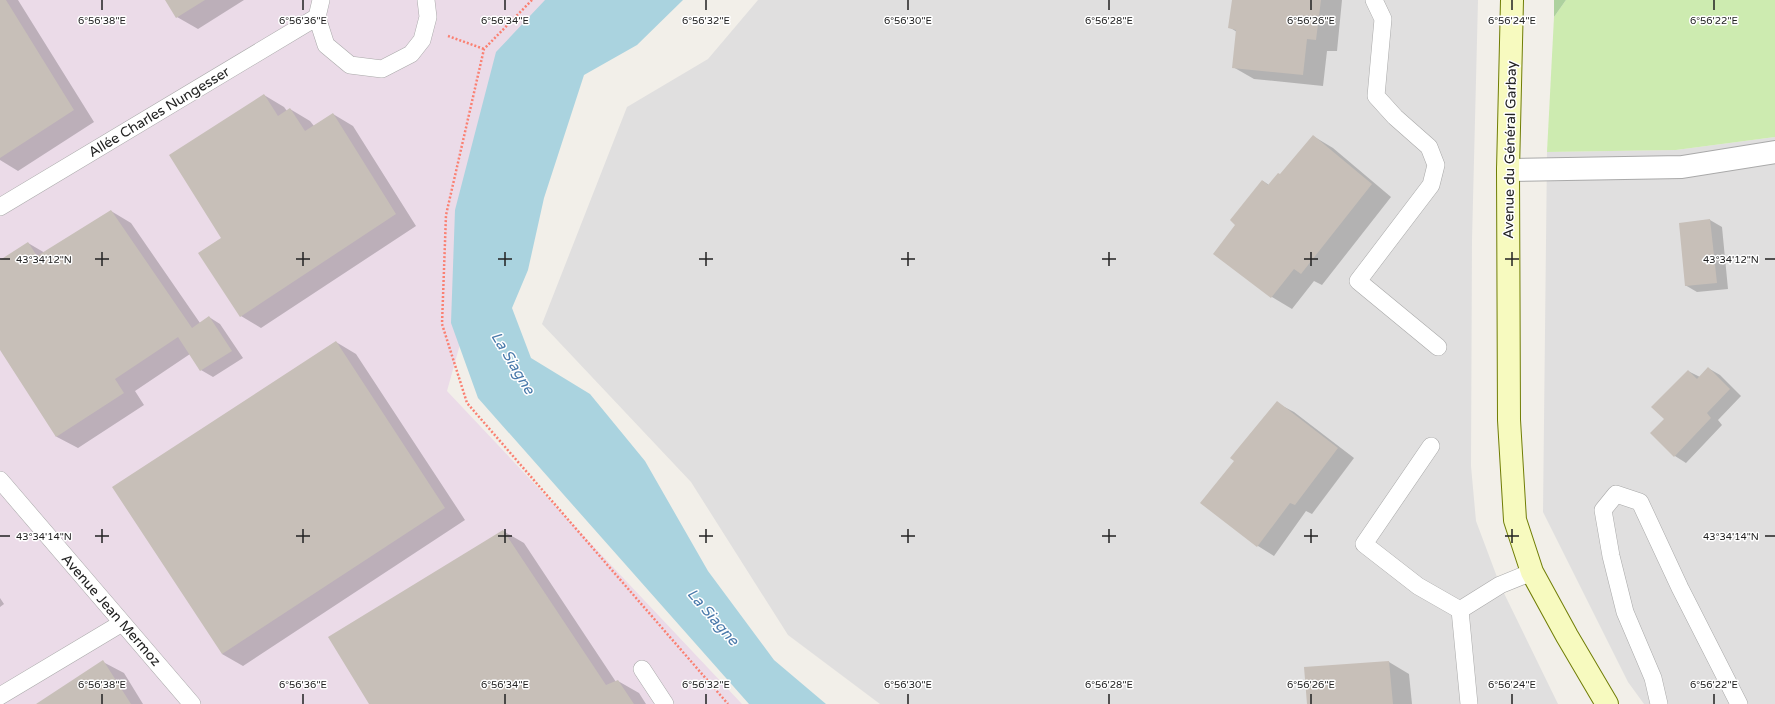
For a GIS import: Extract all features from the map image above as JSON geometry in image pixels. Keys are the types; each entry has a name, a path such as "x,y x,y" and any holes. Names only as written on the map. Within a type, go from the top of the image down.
{"main road":[{"name":"Avenue du Général Garbay","path":"1512,0 1508,170 1509,420 1515,520 1532,572 1607,704"}],"street":[{"path":"1508,170 1682,167 1775,152"}],"lane":[{"path":"321,0 317,17 326,45 350,65 382,69 411,54 422,40 428,17 426,0"},
{"path":"1374,0 1383,19 1376,96 1395,117 1429,147 1436,166 1431,185 1358,281 1438,347"},
{"name":"Allée Charles Nungesser","path":"0,207 317,17"},
{"path":"1431,446 1364,544 1418,586 1460,610"},
{"name":"Avenue Jean Mermoz","path":"0,480 192,704"},
{"path":"1659,704 1653,678 1625,612 1610,556 1603,510 1616,494 1640,502 1680,588 1738,704"},
{"path":"1460,610 1500,584 1532,572"},
{"path":"1460,610 1469,704"},
{"path":"0,696 122,623"},
{"path":"642,669 665,704"}],"path":[{"path":"532,0 484,49 446,215 442,324 466,403 728,704"},
{"path":"425,28 484,49"}],"shaded area":[{"path":"0,0 582,0 527,104 447,391 742,704 0,704"},
{"path":"758,0 1478,0 1472,240 1471,466 1476,521 1500,585 1558,704 880,704 788,635 691,482 542,324 627,107 708,59"},
{"path":"1775,137 1775,704 1644,704 1628,682 1543,512 1547,152 1676,150"}],"green space":[{"path":"1554,0 1566,0 1554,17"},
{"path":"1566,0 1775,0 1775,137 1676,150 1547,152 1554,17"}],"water":[{"name":"La Siagne","path":"545,0 683,0 637,45 584,75 544,198 528,270 512,308 531,358 590,394 645,461 708,571 774,660 826,704 749,704 478,398 451,323 455,210 496,52"}],"building":[{"path":"0,0 6,0 74,110 0,158"},
{"path":"165,0 205,0 176,18"},
{"path":"1232,0 1321,0 1316,40 1307,39 1303,75 1232,68 1236,30 1228,28"},
{"path":"264,94 278,116 290,108 305,131 333,113 396,214 240,317 198,253 221,238 169,155"},
{"path":"1313,135 1372,184 1301,274 1294,269 1271,298 1213,254 1235,225 1230,220 1262,180 1268,185 1278,173 1280,174"},
{"path":"111,210 192,328 209,316 232,351 200,371 178,337 115,379 124,393 56,437 0,350 0,260 28,242 37,256"},
{"path":"1710,219 1717,283 1685,286 1679,223"},
{"path":"336,341 445,508 222,654 112,487"},
{"path":"1708,367 1730,389 1707,413 1711,418 1674,457 1650,433 1664,419 1651,407 1688,370 1697,379"},
{"path":"1277,401 1338,448 1295,505 1290,503 1257,547 1200,503 1234,461 1230,458"},
{"path":"503,530 606,685 618,680 634,704 369,704 328,637"},
{"path":"103,660 131,704 36,704"},
{"path":"1389,661 1393,704 1307,704 1304,667"}]}
